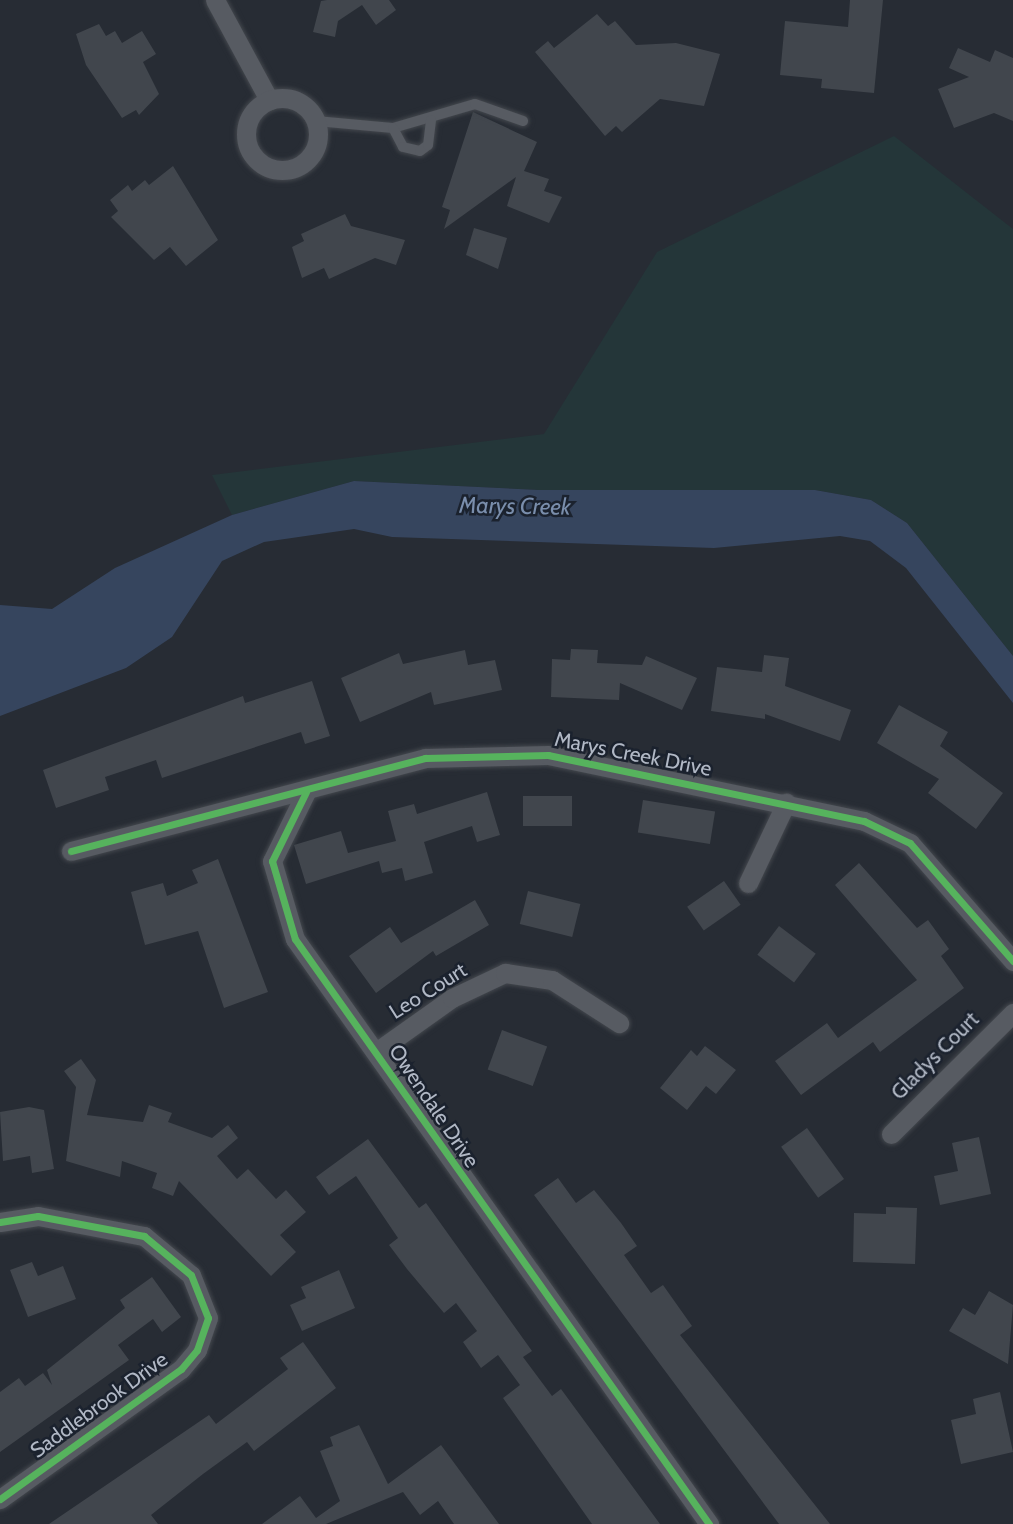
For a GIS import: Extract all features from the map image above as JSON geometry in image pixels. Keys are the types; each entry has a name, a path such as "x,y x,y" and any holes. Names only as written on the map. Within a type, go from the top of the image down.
{"street":[{"path":"215,0 269,100"},
{"path":"269,100 296,100 317,121 318,143 300,166 264,166 250,151 246,132 256,109 269,100"},
{"name":"Marys Creek Drive","path":"71,851 306,792 425,758 481,752 634,769 864,821 910,843 1013,961"},
{"name":"Owendale Drive","path":"306,792 272,861 280,903 295,939 709,1524"},
{"path":"748,883 786,803"},
{"name":"Leo Court","path":"376,1052 452,998 505,973 552,980 619,1023"},
{"name":"Gladys Court","path":"891,1134 1013,1013"},
{"name":"Saddlebrook Drive","path":"0,1222 38,1216 144,1236 173,1256 200,1290 206,1332 181,1369 0,1499"}],"lane":[{"path":"317,121 393,128 431,120 475,104 523,121"},
{"path":"393,128 403,147 420,151 428,145 431,120"}],"shaded area":[{"path":"894,136 1013,229 1013,656 907,523 871,500 815,490 539,490 354,481 232,515 212,475 544,434 657,252"}],"water":[{"name":"Marys Creek","path":"354,481 539,490 815,490 871,500 907,523 1013,656 1013,703 906,568 870,541 840,536 714,548 392,537 354,529 264,542 222,561 172,637 126,668 0,716 0,605 52,609 115,568 232,515"}],"building":[{"path":"389,0 396,10 376,25 362,5 338,21 335,37 313,32 321,1"},
{"path":"850,0 883,0 874,93 821,88 822,79 780,75 785,21 848,27"},
{"path":"597,14 608,26 615,21 636,45 676,43 720,54 704,106 660,99 622,132 616,126 605,136 535,52 548,41 554,48"},
{"path":"99,24 106,36 115,31 122,43 142,31 156,54 143,62 159,94 139,115 136,110 122,118 86,65 76,34"},
{"path":"958,48 990,62 995,50 1013,58 1013,121 994,113 954,128 938,89 969,77 949,68"},
{"path":"473,112 537,142 524,171 549,179 544,191 562,197 549,223 507,206 516,177 444,229 450,210 442,207"},
{"path":"173,166 218,240 186,266 170,247 154,260 111,217 118,211 110,200 128,185 132,191 145,180 149,185"},
{"path":"345,214 351,226 405,240 396,265 375,258 329,279 324,268 302,278 292,247 304,241 301,234"},
{"path":"474,228 507,238 498,269 466,255"},
{"path":"571,649 598,650 597,663 642,665 646,656 697,678 682,710 620,683 619,700 551,697 552,659 570,660"},
{"path":"465,650 468,665 495,660 502,690 434,705 431,692 360,722 341,678 399,653 403,664"},
{"path":"764,655 789,658 785,686 851,710 840,741 765,714 765,719 711,711 717,667 762,672"},
{"path":"312,681 330,736 305,744 301,732 162,778 156,760 105,777 109,790 56,808 43,770 243,696 245,703"},
{"path":"899,705 948,732 940,746 1003,793 976,829 928,793 939,779 877,743"},
{"path":"487,792 500,835 477,842 472,826 424,842 433,873 405,881 402,868 382,873 379,861 306,884 294,845 341,831 348,853 396,841 388,811 414,804 417,814"},
{"path":"523,796 572,796 572,826 523,826"},
{"path":"643,800 715,811 710,844 638,833"},
{"path":"218,859 268,992 224,1008 198,931 145,945 131,892 163,883 167,896 198,883 192,870"},
{"path":"859,863 917,928 928,920 949,949 941,956 964,988 880,1052 873,1042 801,1095 775,1061 827,1023 838,1038 917,980 835,885"},
{"path":"724,881 741,905 704,931 687,907"},
{"path":"528,891 580,904 572,937 520,924"},
{"path":"475,900 489,925 436,956 433,951 376,993 349,956 390,927 401,943"},
{"path":"779,926 816,954 794,982 757,955"},
{"path":"502,1030 547,1046 533,1086 488,1069"},
{"path":"705,1046 736,1070 716,1094 706,1086 687,1110 660,1088 691,1050 697,1056"},
{"path":"81,1059 96,1080 87,1115 143,1122 149,1105 172,1113 168,1122 212,1138 228,1125 238,1138 217,1156 237,1179 248,1169 276,1199 286,1190 306,1212 280,1235 296,1252 271,1276 179,1181 173,1196 152,1188 157,1173 122,1161 120,1177 66,1161 76,1087 64,1071"},
{"path":"29,1107 44,1110 54,1169 32,1173 30,1156 3,1161 0,1112"},
{"path":"807,1128 844,1179 818,1198 781,1147"},
{"path":"979,1137 991,1194 940,1205 934,1176 958,1171 952,1143"},
{"path":"368,1139 419,1208 426,1203 532,1351 523,1357 552,1396 561,1389 660,1524 592,1524 503,1398 520,1385 498,1355 481,1368 463,1342 477,1331 456,1303 444,1313 407,1269 389,1245 398,1238 356,1176 329,1195 316,1177"},
{"path":"558,1178 576,1203 594,1190 621,1223 637,1246 624,1255 651,1293 663,1285 692,1326 680,1335 830,1524 779,1524 534,1195"},
{"path":"886,1207 917,1208 915,1264 853,1262 854,1213 886,1214"},
{"path":"32,1262 38,1276 63,1266 76,1299 28,1317 10,1270"},
{"path":"339,1270 355,1308 302,1331 290,1305 306,1298 301,1287"},
{"path":"152,1277 181,1317 162,1332 153,1319 118,1345 129,1360 0,1452 0,1392 19,1378 25,1386 43,1373 52,1385 47,1370 125,1308 120,1300"},
{"path":"989,1291 1013,1305 1008,1364 949,1331 963,1308 975,1315"},
{"path":"303,1342 336,1388 254,1451 247,1442 203,1474 151,1515 158,1524 49,1524 209,1415 216,1424 288,1369 280,1358"},
{"path":"1000,1392 1013,1452 961,1464 951,1420 976,1414 973,1399"},
{"path":"359,1425 388,1484 441,1445 499,1524 454,1524 438,1501 420,1515 403,1492 326,1524 262,1524 300,1496 316,1518 340,1501 320,1451 333,1446 330,1437"}],"cycle path":[{"path":"71,851 425,758 548,755 864,821 910,843 1013,961"},
{"path":"306,792 272,861 295,939 709,1524"},
{"path":"0,1222 38,1216 144,1236 191,1275 208,1318 197,1350 181,1369 0,1499"}]}
